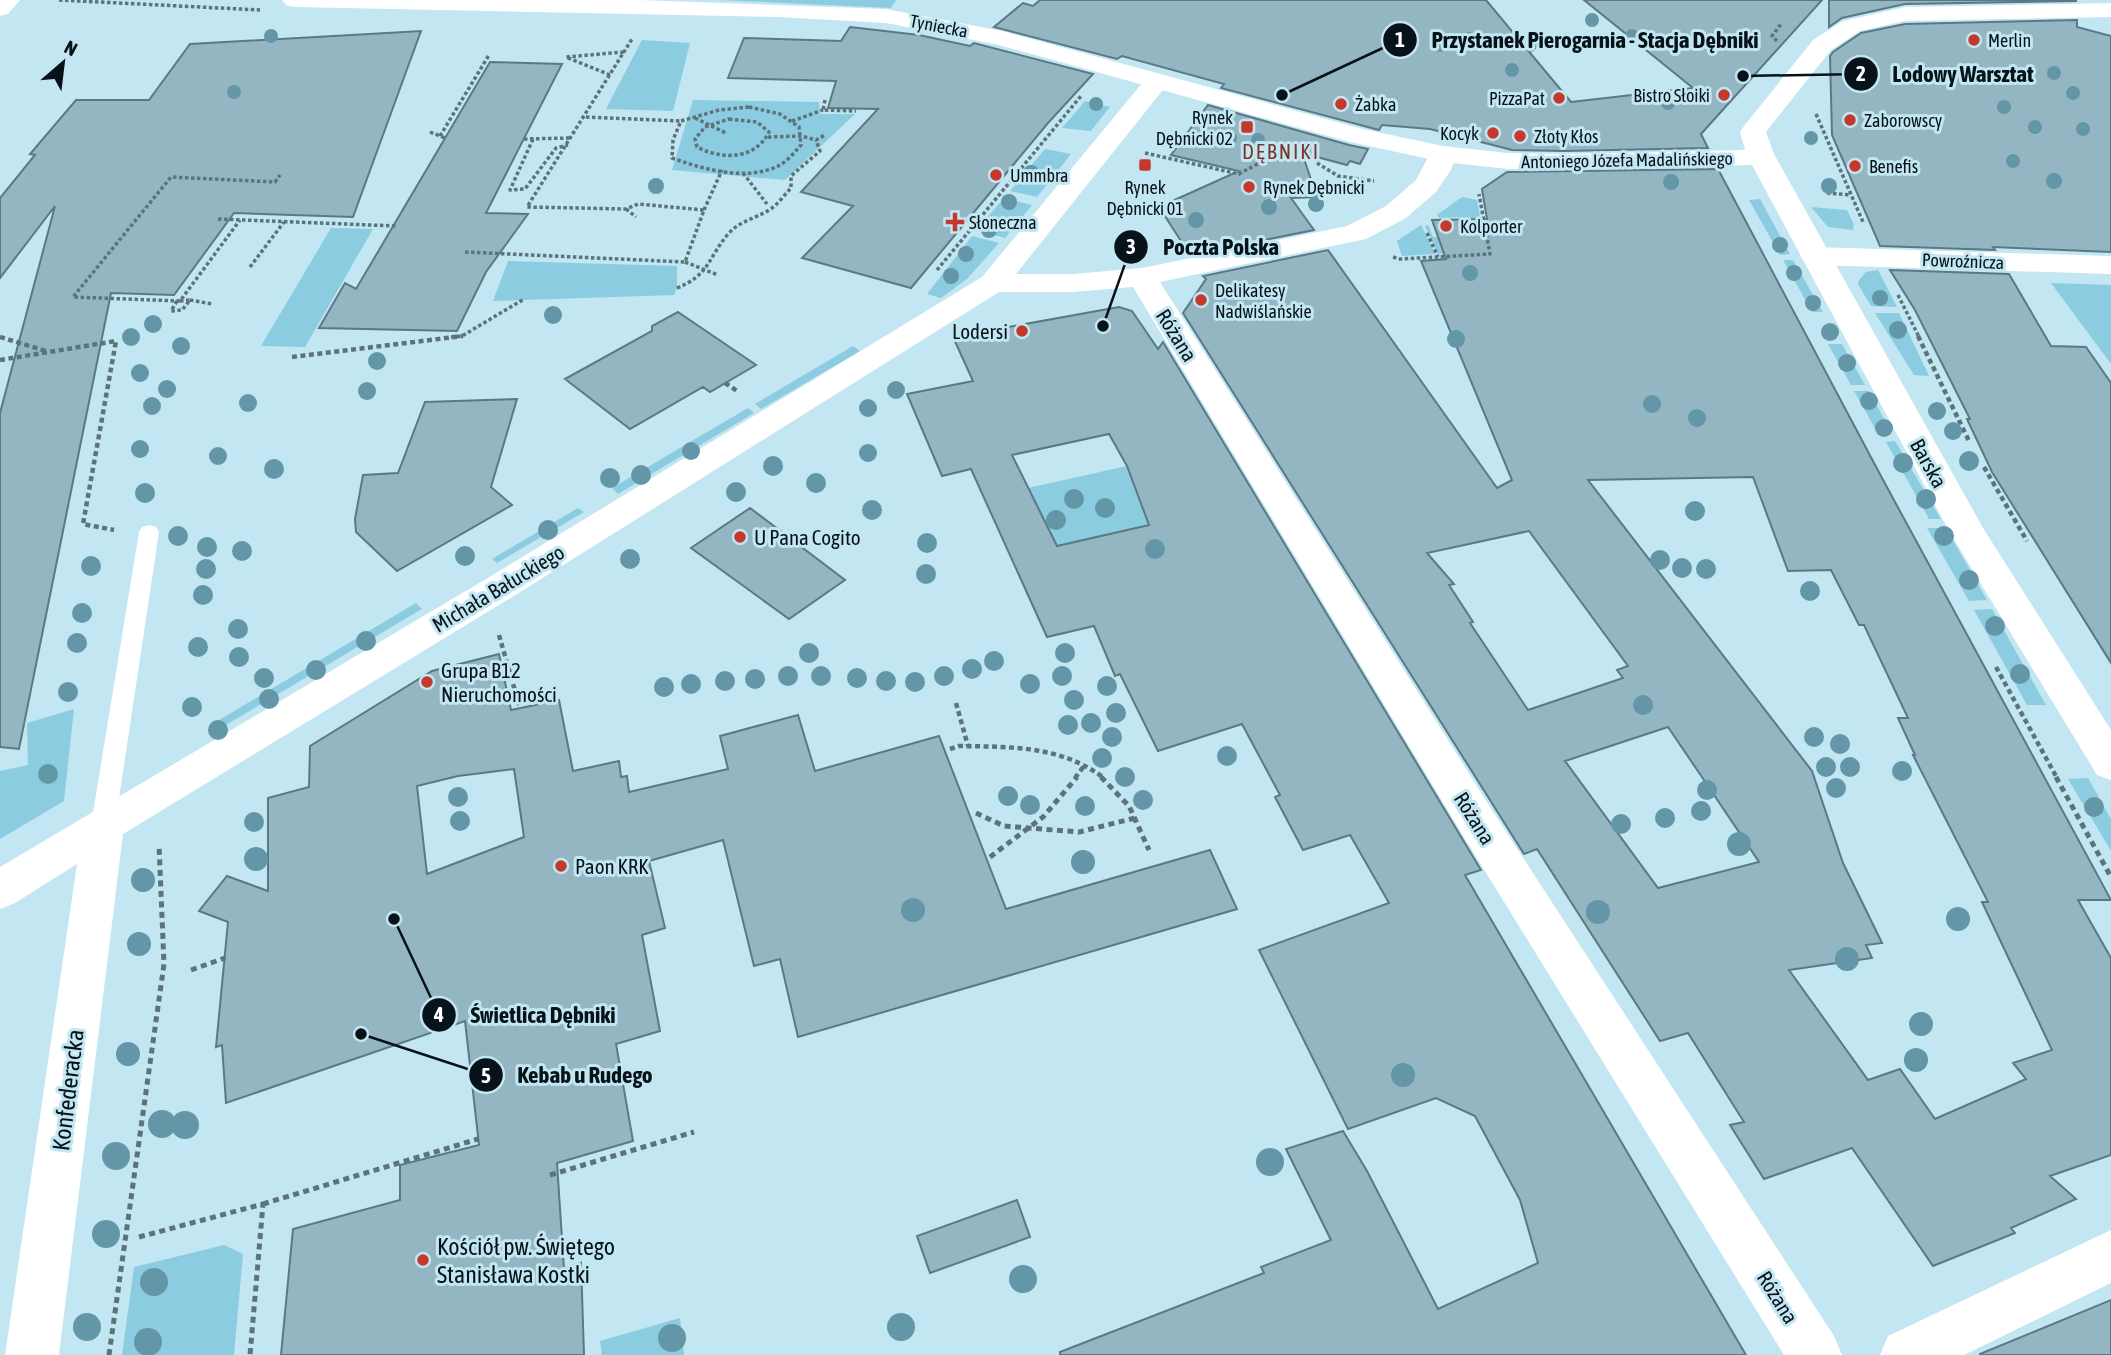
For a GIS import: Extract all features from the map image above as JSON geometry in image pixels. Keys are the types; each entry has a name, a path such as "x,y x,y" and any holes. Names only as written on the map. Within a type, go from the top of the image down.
{"street":[{"path":"0,9 8,0"},
{"name":"Tyniecka","path":"294,0 778,9 886,16 1002,38 1157,81"},
{"name":"Antoniego Józefa Madalińskiego","path":"1443,154 1508,161 1564,162 1746,158 1822,45 1852,26 1905,13 2111,10"},
{"path":"1157,81 1359,136 1443,154 1437,170 1426,186 1396,212 1356,233 1142,277 1073,283 993,283 1157,81"},
{"name":"Barska","path":"1756,143 1815,256 1968,533 2111,764"},
{"name":"Powroźnicza","path":"1815,256 2111,265"},
{"name":"Różana","path":"1142,277 1477,822 1815,1355"},
{"name":"Michała Bałuckiego","path":"0,890 103,825 505,585 993,283"},
{"name":"Konfederacka","path":"32,1355 103,825"},
{"path":"1908,1355 2111,1256"}],"lane":[{"path":"103,825 149,532"}],"path":[{"path":"1772,36 1782,24"},
{"path":"634,35 586,117 527,206 626,209 638,204 704,210"},
{"path":"610,75 566,57 625,52"},
{"path":"430,132 442,137 489,55"},
{"path":"823,110 825,100"},
{"path":"1822,104 1816,115 1866,229"},
{"path":"586,117 681,121 719,110 749,107 780,114 799,127 801,145 776,167 743,173 722,170 672,158 673,140 681,121"},
{"path":"791,122 814,111 856,111"},
{"path":"693,118 726,133"},
{"path":"729,119 754,120 767,128 768,137 762,145 746,154 727,156 706,152 696,146 695,139 699,131 710,124 729,119"},
{"path":"768,137 801,136 816,140 825,135"},
{"path":"524,139 572,138"},
{"path":"533,139 510,190 525,189 556,148 568,145"},
{"path":"677,288 695,281 706,270 729,233 742,222 771,209 791,188 790,176 820,151 816,140"},
{"path":"1148,143 1140,152 1239,174 1261,162 1304,155"},
{"path":"1316,162 1338,176 1384,182"},
{"path":"685,262 722,170"},
{"path":"743,173 767,204"},
{"path":"212,304 190,300 73,297 171,177 275,182 281,175"},
{"path":"1388,255 1400,259 1490,254 1479,194"},
{"path":"626,209 636,216"},
{"path":"218,219 396,226"},
{"path":"190,300 182,310 170,311 240,220"},
{"path":"250,267 285,221"},
{"path":"465,252 685,262 718,275"},
{"path":"1896,292 1970,444"},
{"path":"292,357 462,336 524,299"},
{"path":"0,337 49,352"},
{"path":"0,360 116,341 83,524 121,531"},
{"path":"1977,456 2034,552"},
{"path":"499,638 520,708"},
{"path":"956,703 968,746"},
{"path":"950,748 1033,748 1065,757 1084,766 1108,782 1128,805 1149,850"},
{"path":"990,857 1031,830 1063,797 1084,766"},
{"path":"976,813 1004,826 1079,832 1135,818"},
{"path":"109,1355 164,964 158,831"},
{"path":"191,970 225,958"},
{"path":"550,1175 694,1132"},
{"path":"139,1237 263,1204 478,1139"},
{"path":"250,1355 263,1204"}],"shaded area":[{"path":"719,0 896,0 891,8"},
{"path":"642,40 690,43 673,111 606,109"},
{"path":"693,100 819,102 820,114 855,114 785,180 672,170"},
{"path":"1085,101 1110,107 1091,131 1062,128"},
{"path":"1045,149 1071,154 1037,197 1010,191"},
{"path":"1462,197 1477,200 1486,251 1438,254 1425,226 1428,225 1433,237 1455,237 1464,230 1459,217 1439,218 1437,215"},
{"path":"1004,198 1032,205 1005,238 976,230 986,224 984,221"},
{"path":"1760,199 1790,254 1780,255 1749,200"},
{"path":"1811,207 1847,210 1854,225 1853,230 1828,227"},
{"path":"1421,225 1435,254 1402,256 1397,241"},
{"path":"331,228 373,229 305,347 261,346"},
{"path":"972,236 999,243 967,279 941,298 927,294"},
{"path":"1783,260 1793,260 1823,312 1812,312"},
{"path":"508,261 677,266 677,288 674,295 493,301"},
{"path":"1878,270 1897,307 1871,306 1858,284 1866,272"},
{"path":"2051,283 2111,285 2111,364"},
{"path":"1875,313 1899,313 1929,376 1914,375"},
{"path":"1828,344 1842,344 1865,385 1851,385"},
{"path":"853,346 860,351 761,409 755,404"},
{"path":"1854,391 1869,391 1890,430 1876,430"},
{"path":"748,408 754,413 618,494 612,488"},
{"path":"1895,441 1941,519 1929,519 1886,442"},
{"path":"1127,466 1170,519 1057,546 1028,488"},
{"path":"578,508 584,512 497,563 492,559"},
{"path":"1927,528 1946,528 1987,600 1969,601"},
{"path":"416,603 422,609 214,732 209,726"},
{"path":"1992,609 2046,705 2027,705 1974,610"},
{"path":"74,709 64,801 0,839 0,771 28,765 27,723"},
{"path":"2088,778 2111,819 2111,851 2068,779"},
{"path":"224,1245 243,1254 234,1355 122,1355 134,1267"},
{"path":"680,1318 684,1355 602,1355 600,1341"}],"building":[{"path":"1040,0 1486,0 1571,102 1693,88 1584,0 1822,0 1701,134 1708,148 1564,151 1512,150 1430,129 1382,125 1379,130 1221,88 1224,84 1122,56 1117,59 994,27 1023,3 1033,6"},
{"path":"1829,0 2076,1 1905,4 1842,18 1829,27"},
{"path":"2077,20 2077,27 2111,36 2111,252 1880,246 1832,135 1830,56 1833,52 1861,33 1905,24"},
{"path":"850,27 919,35 970,46 974,43 1093,74 1048,123 911,288 802,258 853,206 801,192 878,109 828,108 836,81 728,78 744,38 841,41"},
{"path":"421,31 353,217 234,213 174,295 111,293 19,749 0,747 0,413 55,206 0,278 0,198 35,155 30,154 76,100 149,100 190,44"},
{"path":"490,62 562,64 486,213 528,214 486,272 457,331 319,328 345,283 356,289"},
{"path":"1208,105 1368,149 1360,164 1350,161 1347,165 1302,153 1317,197 1291,198 1314,230 1190,255 1159,207 1239,171 1171,155"},
{"path":"1718,169 2111,900 2078,900 2111,958 2111,1155 2050,1176 2076,1199 2011,1228 2015,1233 1933,1266 1852,1148 1764,1179 1730,1125 1744,1122 1688,1033 1660,1041 1537,849 1524,854 1183,313 1206,279 1203,276 1328,250 1497,488 1512,480 1421,261 1446,259 1432,220 1487,219 1482,189 1507,172","holes":["1753,477 1788,571 1831,570 1859,625 1864,625 1908,718 1898,718 1913,755 1988,902 1982,902 2052,1050 2013,1063 2026,1079 1935,1119 1900,1069 1868,1080 1789,970 1872,958 1866,945 1882,943 1843,863 1812,771 1588,480","1529,531 1628,666 1617,670 1623,678 1528,710 1470,623 1473,622 1449,585 1454,584 1427,553","1668,727 1759,862 1658,888 1565,761"]},
{"path":"1890,270 2009,274 2051,346 2086,347 2111,383 2111,663 1992,472 1967,419 1970,419 1915,310"},
{"path":"1119,307 1132,311 1158,349 1163,342 1481,870 1465,875 1746,1355 1060,1355 1060,1352 1264,1273 1261,1267 1331,1240 1286,1149 1343,1131 1367,1171 1438,1309 1538,1263 1520,1200 1475,1116 1436,1098 1348,1129 1259,950 1389,903 1350,835 1303,850 1275,797 1280,795 1242,724 1158,751 1120,674 1115,676 1094,626 1047,637 971,469 942,476 907,394 973,381 953,337","holes":["1109,434 1127,466 1149,525 1057,546 1012,455"]},
{"path":"678,312 756,365 710,392 703,387 630,429 565,379 652,331 652,326"},
{"path":"517,399 491,487 512,505 397,571 356,532 355,519 363,475 398,473 425,402"},
{"path":"750,508 845,580 789,619 691,548"},
{"path":"499,654 511,710 559,700 573,771 619,761 621,777 627,776 629,792 728,769 720,736 798,715 815,771 939,736 1006,909 1210,850 1237,909 798,1037 780,959 754,966 723,840 649,861 665,928 642,935 660,1031 616,1044 633,1141 557,1163 564,1269 581,1263 584,1355 281,1355 293,1229 400,1200 400,1165 479,1145 465,1021 226,1103 222,1045 216,1047 228,922 199,911 227,876 268,891 268,798 309,787 310,746 432,671","holes":["514,769 524,837 427,874 417,786 458,776"]},
{"path":"1017,1200 1030,1237 930,1273 917,1236"},
{"path":"2111,1300 2111,1355 1980,1355 1980,1354"}],"place":[{"name":"Merlin","path":"1974,40"},
{"name":"Lodowy Warsztat","path":"1743,76"},
{"name":"Przystanek Pierogarnia - Stacja Dębniki","path":"1282,95"},
{"name":"Bistro Słoiki","path":"1724,95"},
{"name":"PizzaPat","path":"1559,98"},
{"name":"Żabka","path":"1341,104"},
{"name":"Zaborowscy","path":"1850,120"},
{"name":"Rynek Dębnicki 02","path":"1247,127"},
{"name":"Kocyk","path":"1493,133"},
{"name":"Złoty Kłos","path":"1520,136"},
{"name":"Rynek Dębnicki 01","path":"1145,165"},
{"name":"Benefis","path":"1855,166"},
{"name":"Ummbra","path":"996,175"},
{"name":"Rynek Dębnicki","path":"1249,187"},
{"name":"Słoneczna","path":"955,222"},
{"name":"Kolporter","path":"1446,226"},
{"name":"Delikatesy Nadwiślańskie","path":"1201,300"},
{"name":"Poczta Polska","path":"1103,326"},
{"name":"Lodersi","path":"1022,331"},
{"name":"U Pana Cogito","path":"740,537"},
{"name":"Grupa B12 Nieruchomości","path":"427,682"},
{"name":"Paon KRK","path":"561,866"},
{"name":"Świetlica Dębniki","path":"394,919"},
{"name":"Kebab u Rudego","path":"361,1034"},
{"name":"Kościół pw. Świętego Stanisława Kostki","path":"423,1260"}],"district":[{"name":"DĘBNIKI","path":"1281,151"}]}
